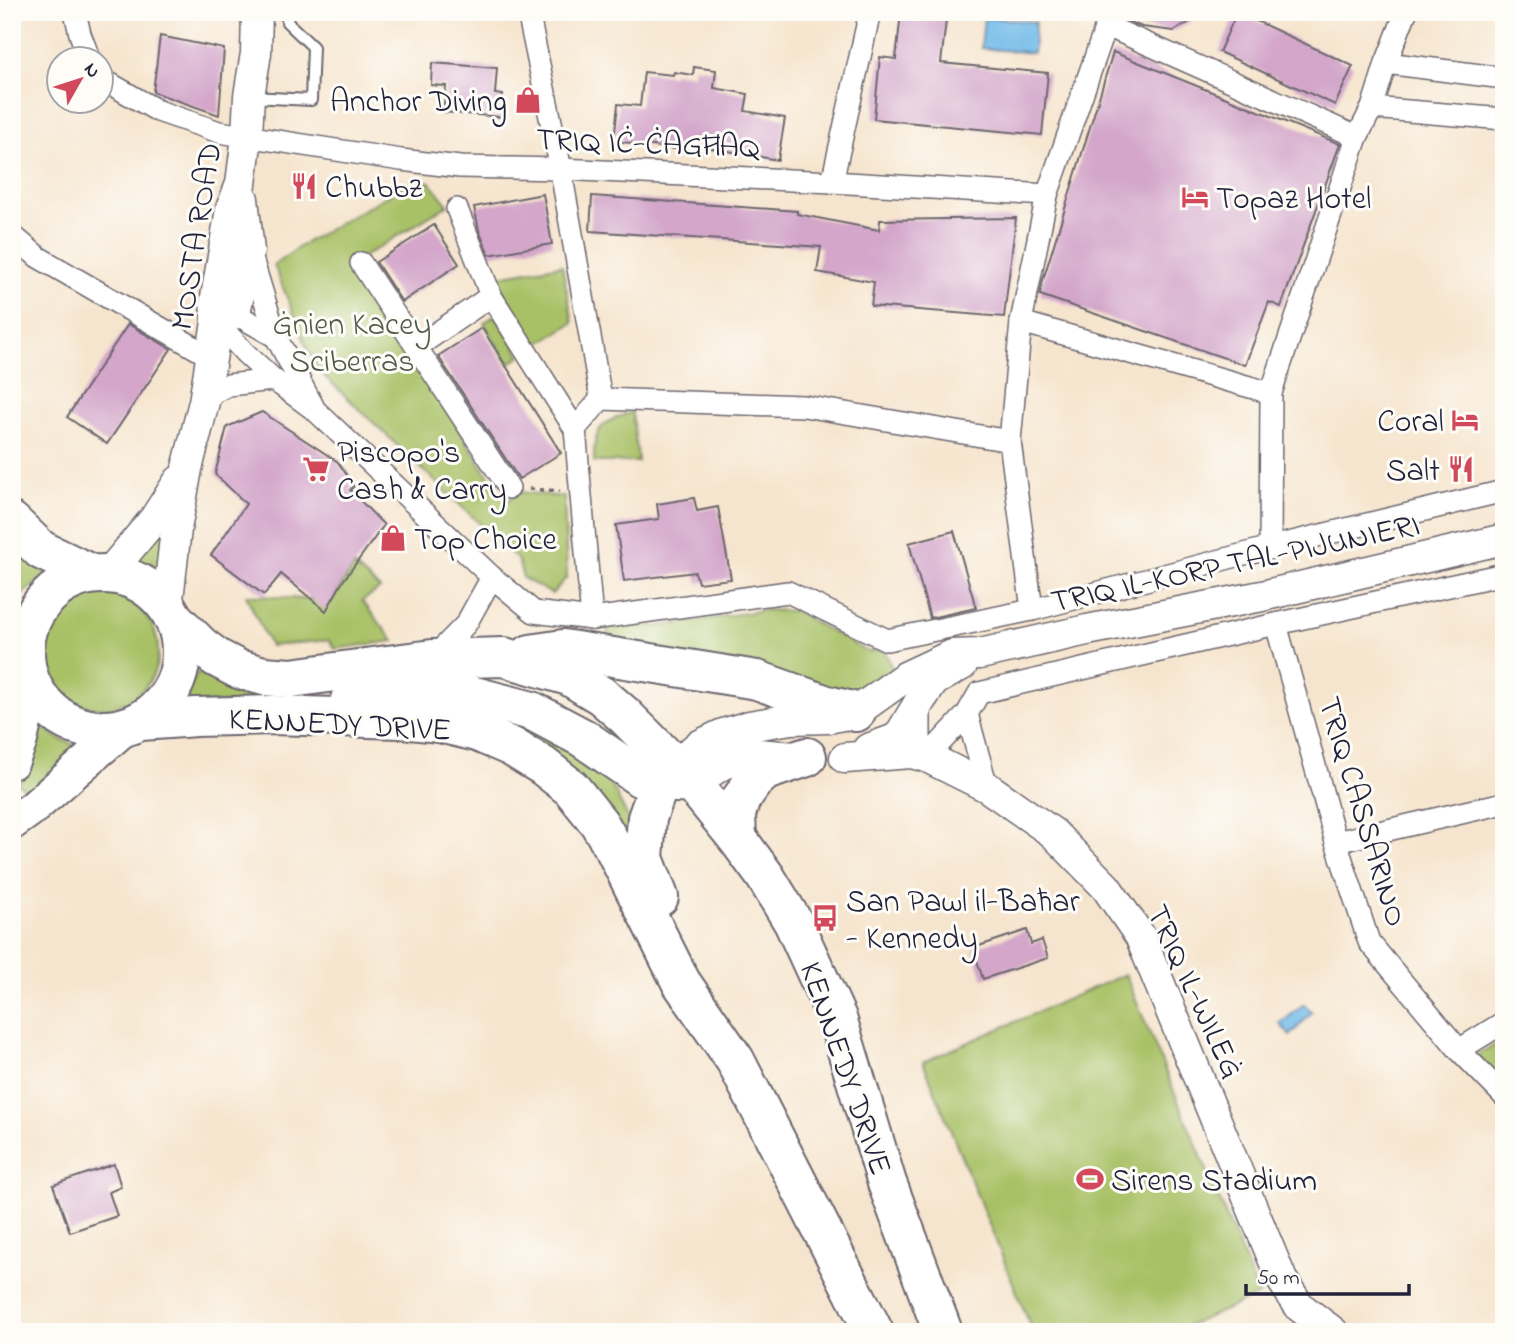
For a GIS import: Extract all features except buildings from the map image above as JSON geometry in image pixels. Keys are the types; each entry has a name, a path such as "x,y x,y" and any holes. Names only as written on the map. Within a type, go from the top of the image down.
{"highway":[{"path":"12,522 41,550 100,574 128,578 146,586 170,613 180,639 181,661 175,682 164,701 134,724 106,730 83,727 63,719 46,705 29,673 12,625"},
{"path":"29,673 26,637 34,614 48,595 68,581 100,574"},
{"name":"KENNEDY DRIVE","path":"170,613 201,646 217,658 238,669 264,676 290,678 432,659 504,657 569,676 602,696 649,739 676,777 737,838 765,876 793,922 837,1018 887,1183 943,1332"},
{"path":"504,657 563,649 611,656 757,680 827,705 856,712"},
{"path":"274,715 377,695 426,690 470,695 532,711 583,738 641,778 676,777"},
{"name":"KENNEDY DRIVE","path":"134,724 274,715 401,719 440,723 477,732 512,747 571,788 599,822 681,982 735,1059 874,1332"},
{"path":"737,838 736,814 741,799 753,782 765,771 807,757"},
{"path":"676,777 647,818 644,858 665,913 758,1104"}],"main road":[{"path":"12,762 20,742 29,673"},
{"path":"12,823 134,724"}],"street":[{"path":"75,12 85,46"},
{"name":"MOSTA ROAD","path":"170,613 176,529 187,469 204,402 216,322 215,303 231,209 241,184 256,53 257,12"},
{"path":"528,12 560,169 601,400"},
{"path":"832,182 870,12"},
{"path":"1270,549 1270,393 1357,137 1372,108 1406,12"},
{"path":"1032,610 1010,442 1021,322 1047,195 1109,19 1357,137"},
{"path":"1386,63 1504,78"},
{"name":"TRIQ IĊ-ĊAGĦAQ","path":"116,87 158,111 219,132 460,167 560,169 1047,195"},
{"path":"1372,108 1504,119"},
{"path":"241,184 249,251 276,337 316,411"},
{"path":"457,209 491,296 575,429 592,619"},
{"path":"12,235 37,257 211,356"},
{"path":"216,322 235,312 249,251"},
{"path":"361,263 509,488"},
{"path":"418,346 491,296"},
{"path":"216,322 242,317 276,337"},
{"path":"216,322 274,380 316,411 492,577 534,612 592,619 788,592 887,640 1032,610 1263,549 1504,491"},
{"path":"1021,322 1270,393"},
{"path":"204,402 228,385 274,380"},
{"path":"575,429 601,400 804,405 1010,442"},
{"name":"MOSTA ROAD","path":"100,574 155,518 187,469"},
{"name":"TRIQ IL-KORP TAL-PIJUNIERI","path":"856,712 905,677 952,655 980,654 1262,596 1504,538"},
{"path":"676,777 757,754 845,758 914,751 967,714 979,693 1504,574"},
{"path":"432,659 466,624 492,577"},
{"name":"TRIQ CASSARINO","path":"1276,624 1336,842 1369,942 1459,1050 1504,1096"},
{"name":"TRIQ IL-KORP TAL-PIJUNIERI","path":"914,751 920,701 934,681 980,654"},
{"path":"676,777 698,746 723,734 749,726 791,719 828,718 856,712"},
{"name":"TRIQ IL-WILEĠ","path":"856,712 914,751 987,787 1053,833 1106,887 1140,936 1282,1280 1300,1307 1333,1332"},
{"path":"967,714 987,787"},
{"path":"1336,842 1504,803"},
{"path":"1459,1050 1504,1022"}],"lane":[{"path":"249,96 311,100 313,47 288,22 288,12"}],"path":[{"path":"509,488 566,491"}],"green space":[{"name":"Ġnien Kacey Sciberras","path":"429,181 448,205 353,263 505,502 520,492 564,497 567,577 552,594 523,578 518,560 320,372 308,350 274,265 305,243 406,185"},
{"path":"562,265 573,323 537,344 494,277"},
{"path":"495,315 521,356 509,364 484,323"},
{"path":"632,412 638,462 594,462 595,442 601,428 612,419"},
{"path":"157,527 168,531 157,578 126,564"},
{"path":"12,540 48,574 16,599 12,588"},
{"path":"354,566 380,589 362,601 394,641 335,649 329,640 270,646 246,595 331,601"},
{"path":"101,594 123,598 141,611 154,629 158,651 154,673 141,691 123,704 101,708 79,704 61,691 48,673 44,651 48,629 61,611 79,598"},
{"path":"765,610 794,611 868,652 884,649 895,676 861,696 608,640 607,626 660,626"},
{"path":"198,671 224,687 254,694 255,702 182,705"},
{"path":"489,713 520,718 603,768 628,818 628,854"},
{"path":"41,726 61,740 83,747 32,793 18,784"},
{"name":"Sirens Stadium","path":"1125,974 1259,1295 1174,1332 1033,1332 923,1062"},
{"path":"1504,1040 1504,1084 1477,1055"}],"water":[{"path":"984,17 1035,22 1033,53 981,48"},
{"path":"1304,1004 1312,1012 1290,1036 1280,1024"}],"place":[{"name":"Anchor Diving","path":"528,100"},
{"name":"Chubbz","path":"304,186"},
{"name":"Topaz Hotel","path":"1195,197"},
{"name":"Coral","path":"1465,420"},
{"name":"Piscopo's Cash & Carry","path":"316,469"},
{"name":"Salt","path":"1461,469"},
{"name":"Top Choice","path":"393,538"},
{"name":"San Pawl il-Baħar - Kennedy","path":"825,918"},
{"name":"Sirens Stadium","path":"1090,1179"}]}
